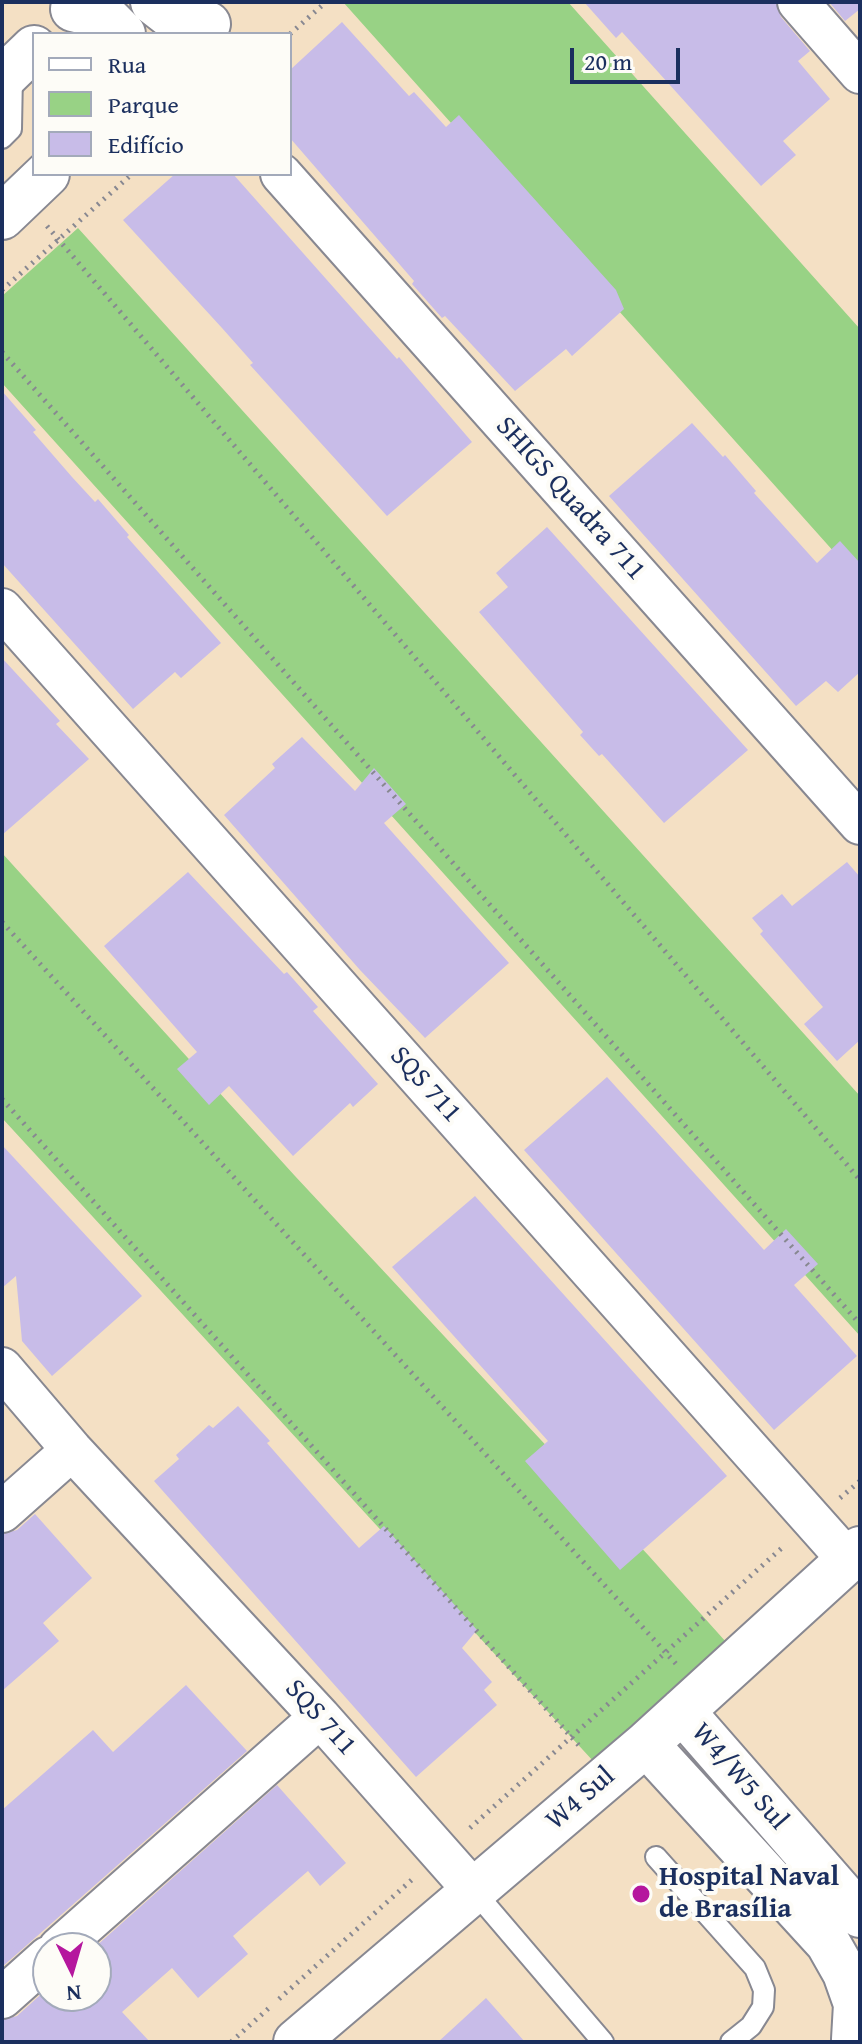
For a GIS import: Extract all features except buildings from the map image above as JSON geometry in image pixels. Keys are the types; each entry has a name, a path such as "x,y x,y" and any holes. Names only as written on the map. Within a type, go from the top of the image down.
{"main road":[{"path":"153,2 175,19 213,20"},
{"path":"67,15 106,17 121,32"},
{"name":"W4 Sul","path":"296,2042 646,1744 854,1554"},
{"name":"W4/W5 Sul","path":"692,1702 860,1915"},
{"name":"W4/W5 Sul","path":"646,1744 828,1943 845,1973 856,2004 855,2039"}],"street":[{"path":"798,2 860,73"},
{"name":"SHIGS Quadra 711","path":"283,176 860,824"},
{"name":"SQS 711","path":"2,609 812,1521 854,1554"},
{"name":"SQS 711","path":"2,1368 72,1450 320,1717 474,1891"},
{"path":"2,1512 72,1450"},
{"path":"77,1932 320,1717"},
{"path":"2,1998 32,1971"}],"lane":[{"path":"2,138 11,129 16,66"},
{"path":"656,1857 755,1968 764,1990 763,2007 751,2026 731,2042"},
{"path":"474,1891 603,2042"}],"path":[{"path":"292,32 326,2"},
{"path":"2,290 130,176"},
{"path":"24,197 860,1180"},
{"path":"2,352 860,1324"},
{"path":"2,922 665,1652 692,1702"},
{"path":"2,1099 607,1777"},
{"path":"231,2042 860,1481"}],"green space":[{"path":"343,2 568,2 860,329 860,581"},
{"path":"78,228 860,1096 860,1336 2,383 2,296"},
{"path":"2,853 295,1176 726,1642 594,1762 2,1118"}],"place":[{"name":"Hospital Naval de Brasília","path":"641,1894"}]}
